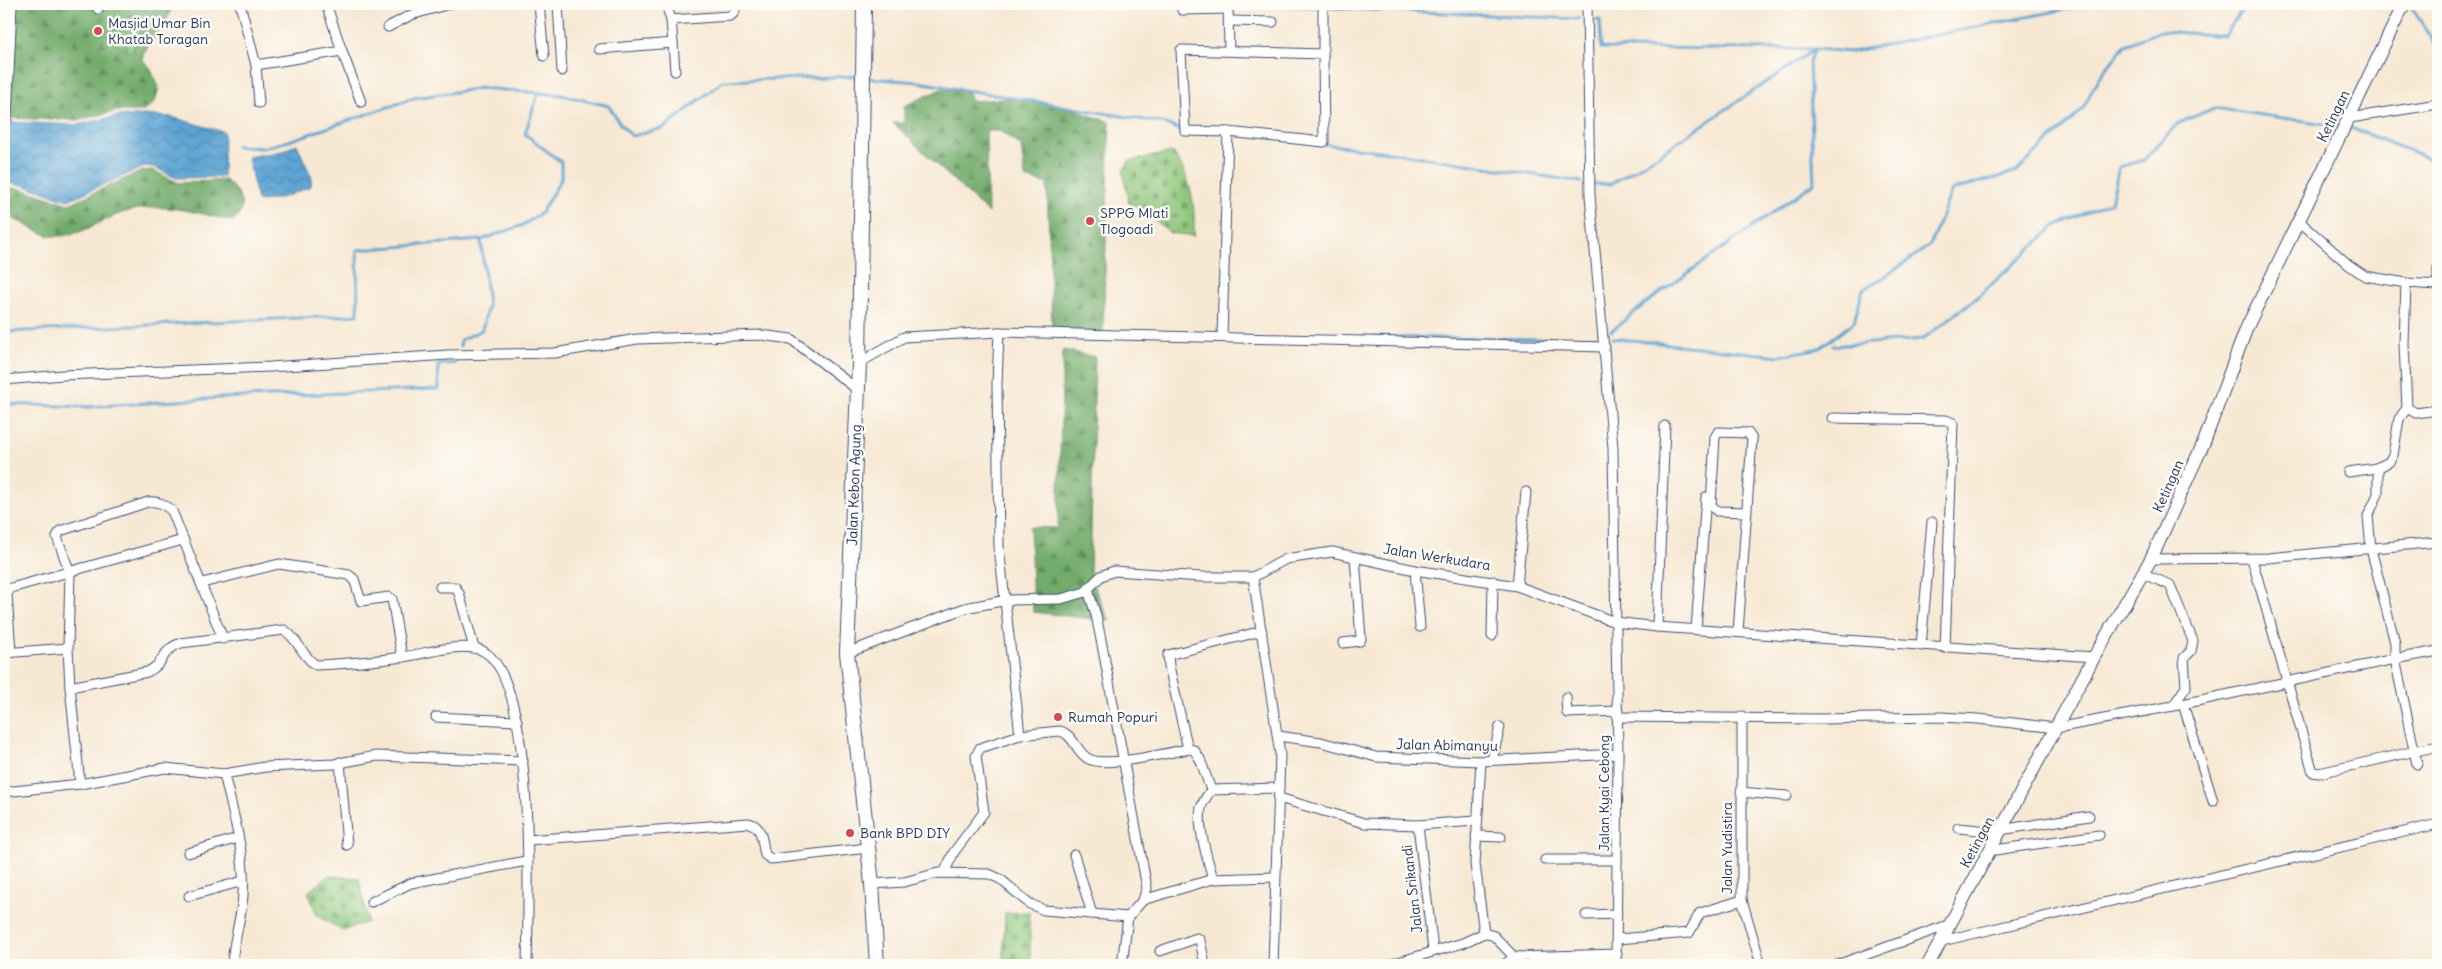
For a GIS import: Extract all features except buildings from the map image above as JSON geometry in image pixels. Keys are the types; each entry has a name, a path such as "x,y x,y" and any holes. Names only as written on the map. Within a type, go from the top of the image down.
{"main road":[{"name":"Jalan Kebon Agung","path":"864,4 860,363 847,654 872,884 877,965"}],"street":[{"path":"7,118 12,4"},
{"path":"240,4 256,65 259,103"},
{"path":"326,4 361,102"},
{"path":"388,27 411,15 449,4"},
{"path":"539,4 544,56"},
{"path":"558,4 562,71"},
{"path":"666,4 671,20 675,71"},
{"path":"671,20 730,16 734,13 736,4"},
{"path":"1323,4 1324,142 1228,132 1185,131 1181,50 1323,54"},
{"name":"Jalan Kyai Cebong","path":"1587,4 1590,196 1613,448 1618,714 1618,939 1616,965"},
{"name":"Ketingan","path":"1928,965 1952,924 1988,851 2094,657 2151,559 2204,442 2247,327 2298,220 2350,118 2392,25 2404,4"},
{"path":"1182,10 1228,6 1229,51"},
{"path":"1228,21 1272,22"},
{"path":"599,49 673,42"},
{"path":"256,65 342,51"},
{"path":"2350,118 2438,104"},
{"path":"1222,337 1228,132"},
{"path":"2298,220 2349,265 2365,276 2386,282 2438,285 2438,268"},
{"path":"2348,472 2378,467 2391,460 2395,430 2399,419 2407,408 2404,344 2406,283"},
{"path":"860,363 904,337 1000,332 1605,347"},
{"path":"1000,332 997,384 999,547 1007,600 1020,735"},
{"path":"4,380 64,375 270,367 448,355 555,353 637,339 760,335 791,339 858,390"},
{"path":"2407,408 2416,413 2438,410"},
{"path":"1832,418 1946,420 1953,423 1946,648"},
{"path":"1657,627 1665,426"},
{"path":"1696,629 1711,432"},
{"path":"1738,632 1747,512 1752,436 1748,433 1718,432 1715,434 1711,505 1717,511 1747,512"},
{"path":"2378,467 2378,494 2368,516 2371,549 2395,643 2395,659 2417,764"},
{"path":"1517,586 1526,492"},
{"path":"80,784 68,648 70,573 58,544 57,532 72,525 85,524 148,502 155,501 166,505 172,511 223,639"},
{"path":"1921,646 1932,522"},
{"path":"68,648 8,653 8,591 17,586 70,573 183,540"},
{"path":"2151,559 2252,559 2438,544"},
{"name":"Jalan Werkudara","path":"1254,577 1286,559 1332,552 1415,570 1517,586 1615,622 1657,627 2094,657"},
{"path":"1343,643 1360,641 1361,639 1355,557"},
{"path":"2252,559 2313,772 2319,773 2438,746"},
{"path":"202,583 279,564 349,575 354,579 362,601 389,597 392,599 402,657"},
{"path":"1415,570 1420,627"},
{"path":"847,654 965,608 1007,600 1061,599 1088,590 1101,576 1114,571 1202,577 1254,577 1280,754 1273,965"},
{"path":"2141,574 2170,585 2193,641 2191,650 2184,658 2186,687 2173,706"},
{"path":"1492,636 1494,581"},
{"path":"440,587 455,587 459,593 474,648"},
{"path":"1088,590 1100,634 1147,888 1143,900 1128,917 1122,965"},
{"path":"70,687 147,672 157,668 166,651 173,646 284,630 290,634 307,660 316,666 474,648 485,651 503,676 514,702 523,761 528,840 526,861 527,965"},
{"path":"1188,749 1168,655 1262,631"},
{"path":"1566,697 1567,712 1820,719 1940,717 1978,719 2056,728 2183,704 2438,651"},
{"path":"2183,704 2213,801"},
{"path":"436,716 517,721"},
{"name":"Jalan Yudistira","path":"1618,939 1689,934 1700,912 1742,900 1742,716"},
{"path":"1492,760 1500,727"},
{"path":"944,873 954,852 984,812 976,756 980,748 1020,735 1060,731 1071,737 1085,757 1089,759 1124,761 1188,749 1194,750 1200,759 1211,790"},
{"name":"Jalan Abimanyu","path":"1278,736 1321,742 1376,757 1481,761 1618,754"},
{"path":"4,792 80,784 165,768 224,774 264,768 340,762 376,756 523,761"},
{"path":"1481,761 1476,821 1475,864 1484,933"},
{"path":"340,762 347,845"},
{"path":"224,774 243,865 243,897 232,949 232,965"},
{"path":"1211,790 1279,788"},
{"path":"1211,790 1203,802 1201,811 1205,845 1213,879"},
{"path":"1741,792 1787,796"},
{"path":"1279,798 1354,821 1418,825 1476,821"},
{"path":"1958,828 2000,831 2089,816"},
{"path":"528,840 748,823 759,828 765,855 771,859 868,848"},
{"path":"1942,941 2438,824"},
{"name":"Jalan Srikandi","path":"1418,825 1434,950"},
{"path":"1988,851 2100,835"},
{"path":"1476,836 1501,837"},
{"path":"188,853 238,838"},
{"path":"1074,855 1092,914"},
{"path":"1545,860 1617,860"},
{"path":"372,902 411,883 526,861"},
{"path":"872,884 904,882 944,873 989,874 1000,879 1030,904 1044,910 1128,917"},
{"path":"1143,900 1213,879 1275,877"},
{"path":"189,896 243,881"},
{"path":"1742,900 1761,965"},
{"path":"1586,914 1617,914"},
{"path":"1837,965 1952,924"},
{"path":"1388,965 1463,943 1484,933 1494,936 1514,957"},
{"path":"1160,951 1197,938 1200,940 1205,965"},
{"path":"1504,965 1514,957 1616,954"}],"green space":[{"path":"4,4 173,4 166,22 143,54 143,60 149,66 159,87 155,102 144,111 117,111 77,120 4,118"},
{"path":"120,30 139,36 131,52 118,45"},
{"path":"941,89 967,91 972,101 1019,98 1057,104 1110,122 1103,333 1052,329 1047,184 1025,178 1021,146 1000,131 986,131 988,213 893,123 904,123 904,106"},
{"path":"1173,152 1184,172 1191,192 1194,212 1194,236 1170,233 1145,211 1129,203 1123,171 1129,161"},
{"path":"152,170 179,183 226,180 241,200 241,212 232,221 168,208 142,209 119,214 83,231 64,236 48,235 4,216 4,187 21,189 69,204 142,171"},
{"path":"1063,350 1095,357 1090,578 1110,621 1033,612 1030,527 1058,528"},
{"path":"328,876 359,878 368,922 342,931 317,915 308,892"},
{"path":"1029,912 1031,964 1003,965 1005,913"}],"water":[{"path":"118,116 172,117 224,132 223,177 176,178 154,167 146,166 68,200 23,185 4,182 4,122 77,125"},
{"path":"297,144 312,178 311,186 278,198 257,201 248,157 282,151"}],"waterway":[{"path":"1246,4 1315,7"},
{"path":"1593,184 1611,184 1660,154 1815,49 1851,52 2092,4"},
{"path":"1612,338 1779,356 1820,348 1854,322 1863,289 1883,278 1930,245 1952,190 2016,172 2082,110 2098,79 2125,45 2161,31 2225,36 2245,4"},
{"path":"2410,5 2438,48"},
{"path":"1331,8 1579,19"},
{"path":"1596,20 1600,20 1601,48 1815,49 1809,62 1814,183 1650,300 1611,331"},
{"path":"236,146 262,148 289,141 414,98 482,88 562,95 609,106 620,124 632,136 664,128 723,81 859,76"},
{"path":"869,78 918,82 1163,123 1181,130"},
{"path":"460,346 461,340 482,330 488,306 481,240 523,225 541,213 561,179 561,162 525,134 538,93"},
{"path":"1833,346 1923,339 1980,295 2055,226 2111,202 2119,167 2144,160 2177,124 2214,108 2339,126"},
{"path":"2351,128 2438,162"},
{"path":"1324,144 1396,153 1581,182"},
{"path":"4,332 358,315 357,250 481,240"},
{"path":"1356,337 1559,339 1602,337"},
{"path":"4,404 88,407 220,398 439,389 438,365 455,363"}],"place":[{"name":"Masjid Umar Bin Khatab Toragan","path":"98,31"},
{"name":"SPPG Mlati Tlogoadi","path":"1090,221"},
{"name":"Rumah Popuri","path":"1058,717"},
{"name":"Bank BPD DIY","path":"850,833"}]}
